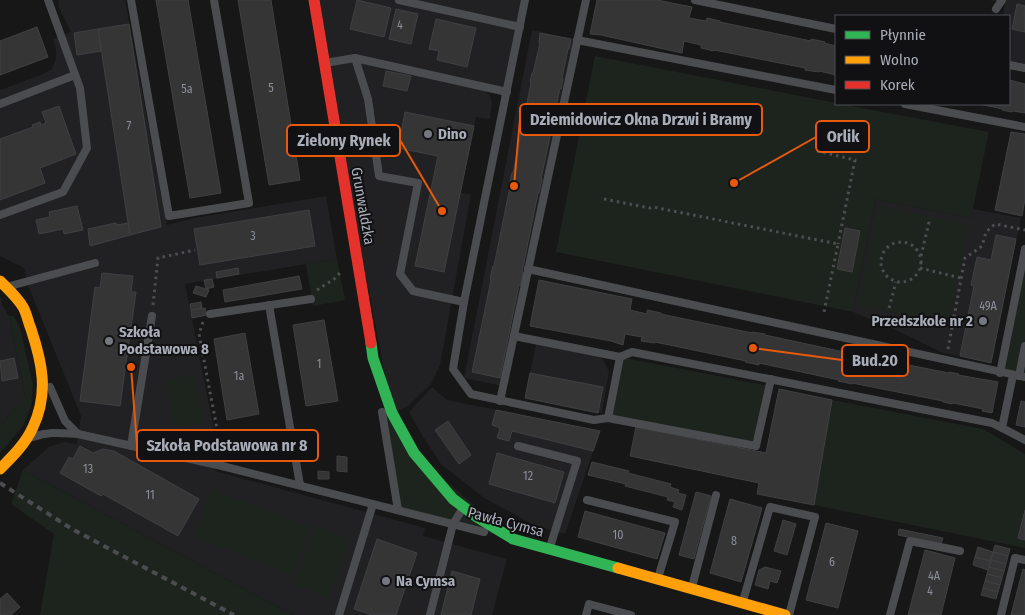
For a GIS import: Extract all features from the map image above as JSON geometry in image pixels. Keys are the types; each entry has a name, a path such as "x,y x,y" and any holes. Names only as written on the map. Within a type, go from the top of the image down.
{"street":[{"name":"Grunwaldzka","path":"314,0 374,358 382,386 392,413 414,453 453,498 477,517 513,539"},
{"path":"0,469 14,456 27,439 38,416 44,392 43,371 36,342 22,306 3,284"},
{"name":"Pawła Cymsa","path":"513,539 785,615"}],"lane":[{"path":"0,215 63,192 87,148 80,88 48,0"},
{"path":"131,0 169,216 249,203 214,0"},
{"path":"399,0 520,27"},
{"path":"525,0 464,302 453,369 471,394 594,420 608,418 756,446 771,379"},
{"path":"500,401 586,0"},
{"path":"696,0 835,29"},
{"path":"996,9 1002,0"},
{"path":"577,40 835,90"},
{"path":"355,58 368,99 379,176 418,183 400,274 413,291 464,302"},
{"path":"324,63 355,58 507,92"},
{"path":"1010,65 1025,68"},
{"path":"0,104 75,75"},
{"path":"910,105 1025,127"},
{"path":"1000,373 1025,249"},
{"path":"3,284 95,263"},
{"path":"528,269 1019,376"},
{"path":"210,314 311,299"},
{"path":"269,306 300,485"},
{"path":"131,446 152,316"},
{"path":"514,336 620,357 632,352 992,423 1025,440"},
{"path":"1002,428 1019,376 1025,346"},
{"path":"608,418 620,357"},
{"name":"Grunwaldzka","path":"374,358 398,510"},
{"path":"43,371 65,421 78,434"},
{"name":"Pawła Cymsa","path":"27,439 44,433 78,434 219,465 513,539"},
{"path":"518,446 577,461 550,549"},
{"path":"691,589 716,495"},
{"path":"588,500 674,522 658,579"},
{"path":"339,615 374,504"},
{"path":"430,615 453,524 464,507"},
{"path":"742,603 770,507 815,517 789,615"},
{"path":"890,615 910,541 960,551"},
{"path":"1001,615 1016,558 1025,560"},
{"path":"586,615 589,604 631,615"}],"path":[{"path":"817,151 855,160 824,312"},
{"path":"604,199 838,244"},
{"path":"920,259 916,249 911,245 898,242 886,248 882,254 881,267 883,273 888,278 896,282 906,282 917,274 920,268 920,259 930,218"},
{"path":"946,361 965,258 982,246 986,232 995,224 1025,230"},
{"path":"152,316 158,258 195,250"},
{"path":"920,268 961,278"},
{"path":"311,299 318,290 343,270"},
{"path":"889,308 896,282"},
{"path":"210,314 204,319 199,334 223,460 219,465"}],"shaded area":[{"path":"59,0 125,0 167,225 194,218 326,196 337,259 185,284 219,455 215,471 425,528 423,536 507,559 492,615 293,615 23,470 49,447 64,442 77,444 81,416 28,285 24,268 0,256 0,90 52,69 56,58 56,48 53,39 71,32 58,6"},
{"path":"314,0 525,0 507,92 482,87 490,96 492,103 490,119 476,117 461,193 471,194 440,365 431,384 408,406 392,413"},
{"path":"988,0 1025,0 1025,68 1010,65 1010,15 1003,15 1005,3"},
{"path":"532,30 577,40 503,386 464,378"},
{"path":"595,56 835,103 835,105 846,105 989,132 971,218 876,199 853,312 556,252"},
{"path":"876,199 971,218 973,209 1021,218 991,363 943,353 853,312"},
{"path":"878,206 969,225 949,324 857,305"},
{"path":"1025,249 1025,378 1000,373"},
{"path":"337,259 345,300 313,306 306,264"},
{"path":"0,297 2,305 9,316 25,394 0,427"},
{"path":"9,316 14,316 20,328 33,384 31,406 23,426 0,453 0,427 25,394"},
{"path":"536,344 602,357 609,372 602,413 525,398"},
{"path":"620,357 769,386 756,446 608,418"},
{"path":"195,374 204,422 175,428 166,380"},
{"path":"382,386 414,453 513,539 398,510"},
{"path":"432,387 447,400 600,431 565,534 532,524 484,498 441,464 409,412"},
{"path":"832,400 983,429 1025,454 1025,548 814,505"},
{"path":"23,470 293,615 40,615 54,534 11,504"},
{"path":"212,489 312,527 293,575 194,537"},
{"path":"315,526 351,539 329,598 293,584"}],"building":[{"path":"156,0 188,0 221,193 190,198"},
{"path":"238,0 271,0 300,180 269,185"},
{"path":"357,0 391,8 384,37 350,29"},
{"path":"597,0 657,0 692,7 689,18 706,21 707,18 811,41 811,39 825,42 835,46 835,75 714,51 701,48 701,45 684,41 682,53 590,34"},
{"path":"1017,4 1025,6 1025,32 1012,29"},
{"path":"396,9 418,14 411,44 389,39"},
{"path":"436,19 476,28 467,67 437,60 439,51 429,49"},
{"path":"129,24 161,227 130,235 98,29"},
{"path":"37,27 48,57 0,75 0,41"},
{"path":"98,29 101,51 77,55 74,33"},
{"path":"540,33 571,39 500,378 472,372 530,82 540,43"},
{"path":"386,71 411,76 407,91 383,86"},
{"path":"1010,80 1025,84 1025,113 984,105 1010,105"},
{"path":"59,106 76,154 40,168 45,183 0,200 0,139 33,127 32,125 40,122 41,125 46,123 42,112"},
{"path":"405,112 474,126 444,272 415,266 438,156 398,148"},
{"path":"1011,132 1025,134 1025,199 1022,216 995,210"},
{"path":"77,206 83,230 64,234 63,229 39,234 36,220 50,217 49,212"},
{"path":"309,210 315,246 200,265 194,229"},
{"path":"116,223 117,225 128,223 130,235 90,246 88,229"},
{"path":"845,228 860,231 852,272 837,269"},
{"name":"Przedszkole nr 2","path":"996,235 1016,239 991,363 960,356 974,286 971,285 977,257 991,260"},
{"path":"238,268 239,274 217,278 216,272"},
{"name":"Szkoła Podstawowa 8","path":"102,273 133,276 131,292 136,292 120,406 80,401 95,287 100,288"},
{"path":"299,276 302,289 225,302 223,290"},
{"path":"212,279 214,287 206,289 204,280"},
{"path":"539,280 632,299 630,310 647,314 647,310 844,352 845,350 858,353 858,355 998,382 992,413 982,411 983,409 852,384 759,363 759,365 655,342 641,341 642,337 625,334 623,345 611,341 530,326"},
{"path":"196,286 209,290 206,297 193,293"},
{"path":"201,302 202,308 191,310 190,304"},
{"path":"205,308 207,315 192,318 191,310"},
{"path":"324,320 338,401 306,406 293,325"},
{"path":"245,333 259,414 227,420 214,339"},
{"path":"14,358 18,378 2,381 0,361"},
{"path":"530,373 603,387 598,413 525,398"},
{"path":"779,389 832,400 814,505 757,494 759,483 630,456 636,427 766,453"},
{"path":"1021,401 1025,402 1025,427 1016,425"},
{"path":"496,410 600,431 593,451 512,431 509,441 497,438 500,428 492,425"},
{"path":"448,421 471,455 459,464 435,430"},
{"path":"80,446 93,453 103,449 114,451 199,499 178,536 103,494 101,496 60,473 69,457 73,459"},
{"path":"497,453 564,472 555,503 489,484"},
{"path":"337,456 347,457 347,472 337,471"},
{"path":"592,462 671,484 670,487 679,490 678,493 686,495 682,510 673,507 675,502 667,500 668,497 588,475"},
{"path":"318,471 329,472 329,479 318,479"},
{"path":"696,492 711,496 694,559 679,555"},
{"path":"730,499 762,508 741,582 710,573"},
{"path":"1025,510 1025,540 1018,538"},
{"path":"585,511 665,533 657,559 578,537"},
{"path":"783,520 796,524 787,555 774,551"},
{"path":"826,523 858,531 838,608 806,600"},
{"path":"899,529 943,538 941,544 898,535"},
{"name":"Na Cymsa","path":"377,539 417,553 396,615 372,615 354,609"},
{"path":"995,545 1010,549 1008,556 993,552"},
{"path":"978,547 993,552 990,561 975,557"},
{"path":"925,550 955,558 941,615 908,615"},
{"path":"993,552 1008,556 1006,564 991,560"},
{"path":"975,557 990,561 988,570 973,565"},
{"path":"991,560 1006,564 1004,571 989,567"},
{"path":"765,567 781,571 777,583 770,581 768,589 755,585 759,570"},
{"path":"989,567 1004,571 1002,578 987,574"},
{"path":"1023,569 1025,570 1025,615 1011,615"},
{"path":"452,571 480,579 471,615 441,615"},
{"path":"987,574 1002,578 1000,585 985,581"},
{"path":"985,581 1000,585 998,592 983,588"},
{"path":"983,588 998,592 996,599 981,595"},
{"path":"7,593 20,607 11,615 0,615 0,599"}],"railway":[{"path":"0,483 72,529 234,615"}],"traffic: fast":[{"path":"371,343 373,358 392,413 414,453 453,499 477,517 513,539 618,568"}],"traffic: slow":[{"path":"0,281 18,300 26,312 38,353 42,378 41,402 30,433 19,449 0,469"},
{"path":"618,568 785,615"}],"traffic: jam":[{"path":"314,0 371,343"}],"place":[{"name":"Dino","path":"428,134"},
{"name":"Orlik","path":"734,183"},
{"name":"Dziemidowicz Okna Drzwi i Bramy","path":"514,186"},
{"name":"Zielony Rynek","path":"442,211"},
{"name":"Przedszkole nr 2","path":"983,321"},
{"name":"Szkoła Podstawowa 8","path":"109,341"},
{"name":"Bud.20","path":"753,348"},
{"name":"Szkoła Podstawowa nr 8","path":"131,367"},
{"name":"Na Cymsa","path":"386,581"}]}
